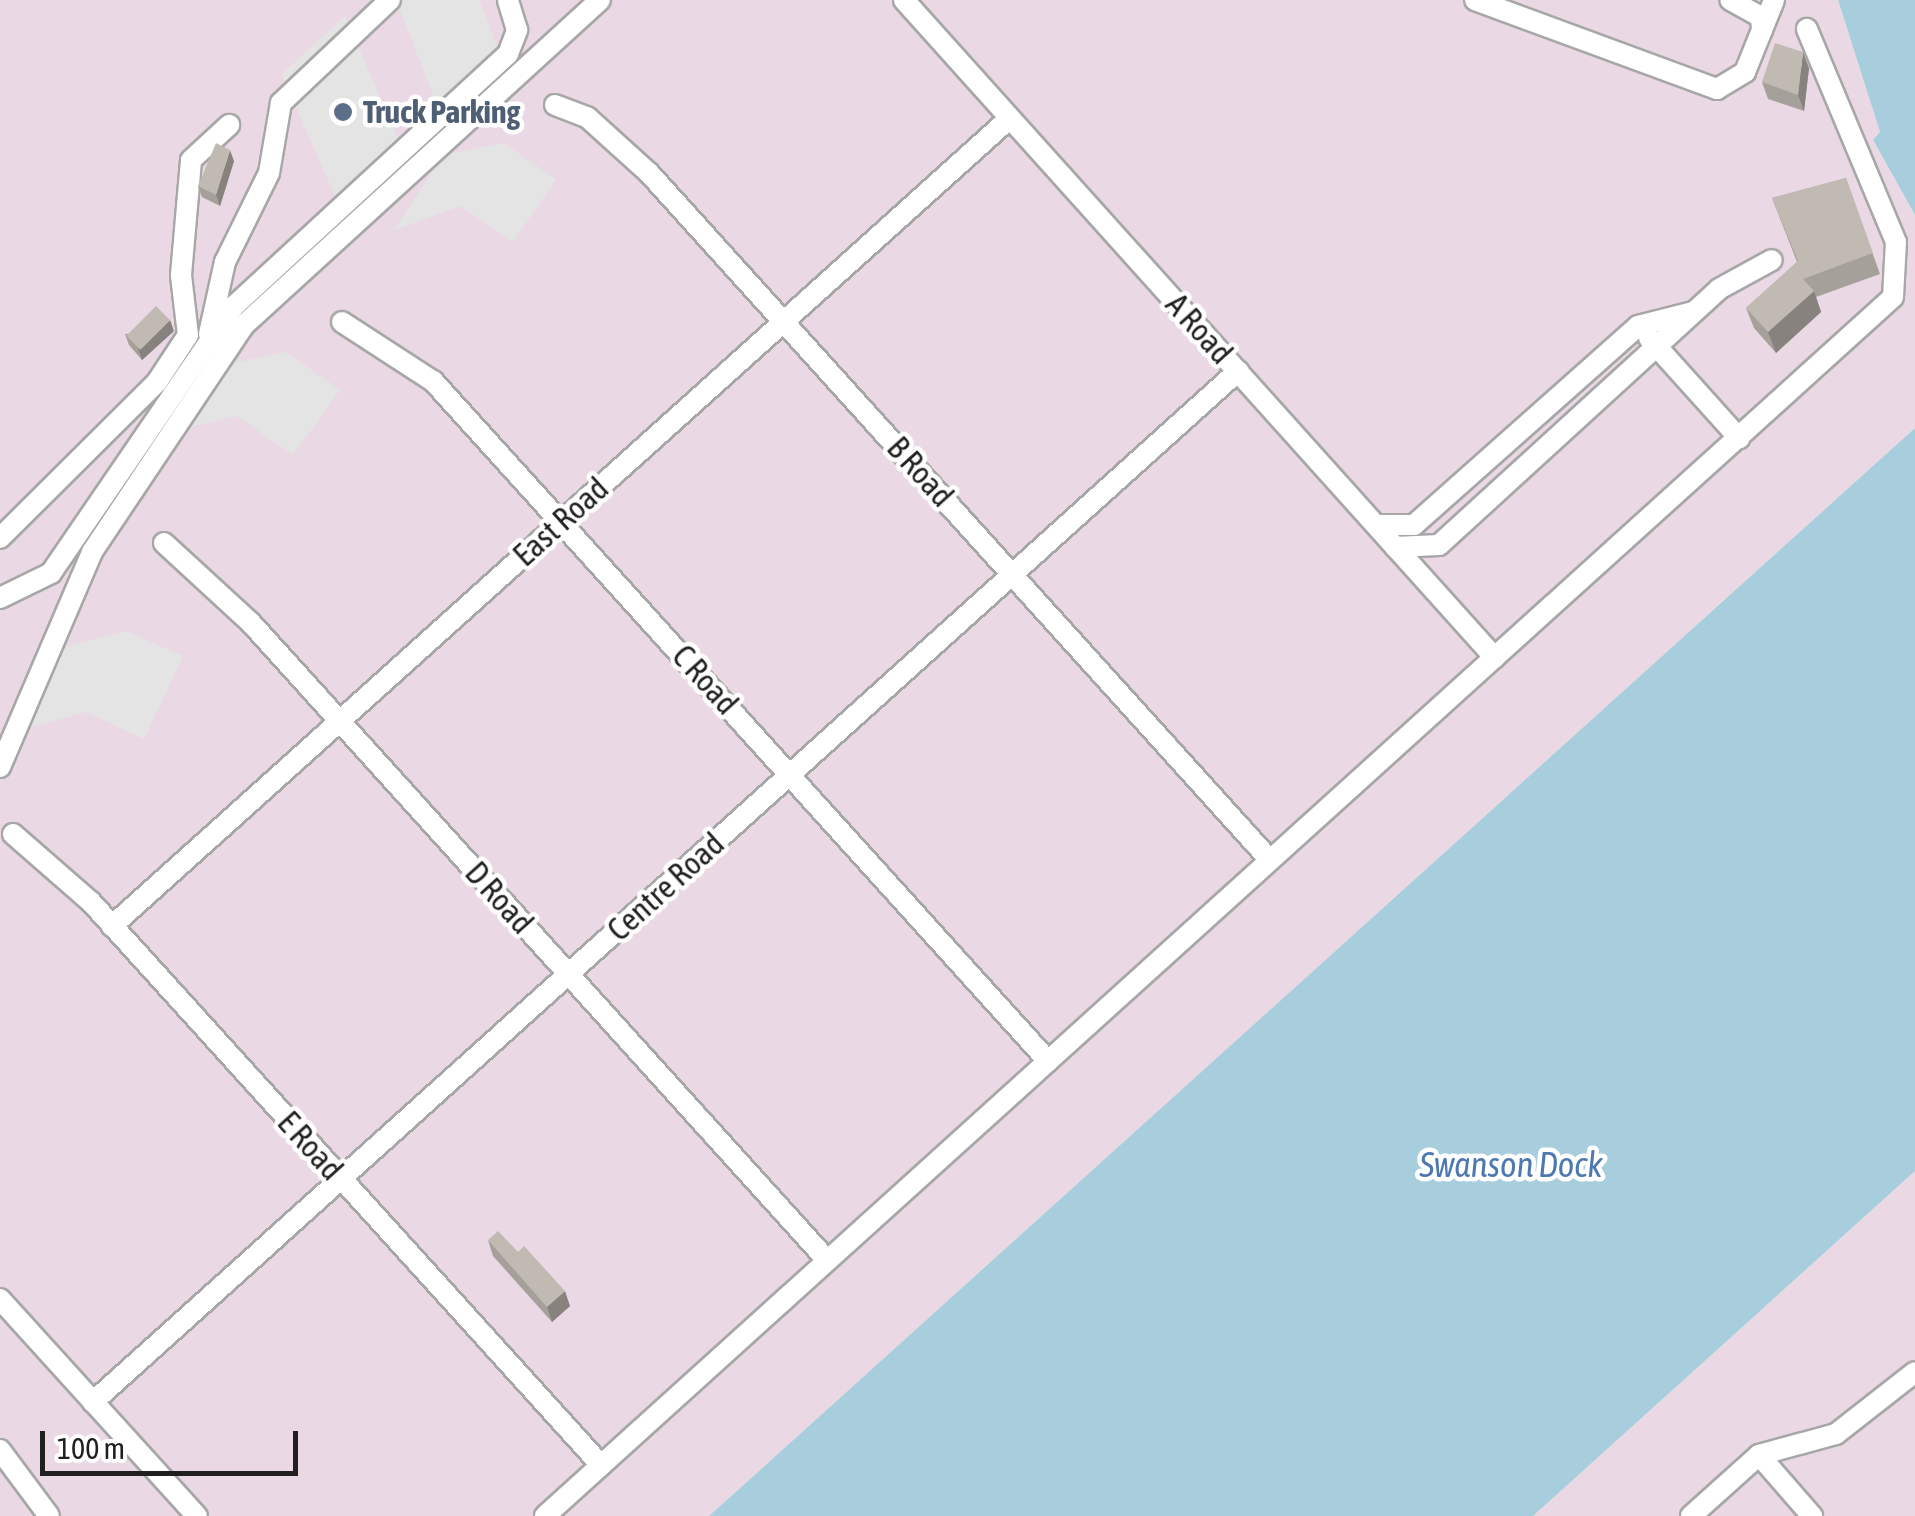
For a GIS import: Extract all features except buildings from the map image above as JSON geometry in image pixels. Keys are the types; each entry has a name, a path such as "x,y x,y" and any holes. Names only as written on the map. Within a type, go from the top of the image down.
{"lane":[{"path":"208,336 225,262 270,173 281,102 390,0"},
{"path":"0,598 51,573 208,336 508,54 516,30 508,0"},
{"path":"0,767 92,552 244,324 600,0"},
{"name":"A Road","path":"904,0 1495,658"},
{"path":"1474,0 1716,89 1745,72 1774,0"},
{"path":"1745,2 1762,30"},
{"path":"545,1516 1739,438 1900,283 1896,242 1807,29"},
{"name":"B Road","path":"554,105 587,117 630,155 1270,860"},
{"name":"East Road","path":"112,926 1009,118"},
{"path":"0,538 157,382 188,335 181,275 191,160 229,125"},
{"path":"1395,546 1440,545 1694,312 1772,260"},
{"path":"1374,524 1414,525 1638,326 1694,312"},
{"name":"C Road","path":"342,322 433,381 1048,1061"},
{"path":"1638,326 1739,438"},
{"name":"Centre Road","path":"93,1402 1238,371"},
{"name":"D Road","path":"164,543 340,721 827,1260"},
{"name":"E Road","path":"13,834 112,926 601,1465"},
{"path":"0,1298 197,1516"},
{"path":"1691,1516 1759,1455 1836,1434 1915,1372"},
{"path":"0,1450 49,1516"},
{"path":"1759,1455 1812,1516"}],"shaded area":[{"path":"0,0 1838,0 1880,132 1873,141 1915,215 1915,428 709,1516 0,1516"},
{"name":"Truck Parking","path":"396,0 479,0 502,59 441,115"},
{"name":"Truck Parking","path":"345,16 403,150 340,208 282,74"},
{"name":"Truck Parking","path":"503,143 556,179 513,242 460,206 393,231 444,155"},
{"path":"286,352 340,390 293,455 237,416 186,428 229,364"},
{"path":"126,631 183,656 144,739 86,712 16,731 44,652"},
{"path":"1915,1171 1915,1516 1533,1516"}],"water":[{"path":"1838,0 1915,0 1915,215 1873,140 1880,132"},
{"name":"Swanson Dock","path":"1915,428 1915,1171 1533,1516 709,1516"}],"place":[{"name":"Truck Parking","path":"343,112"}]}
